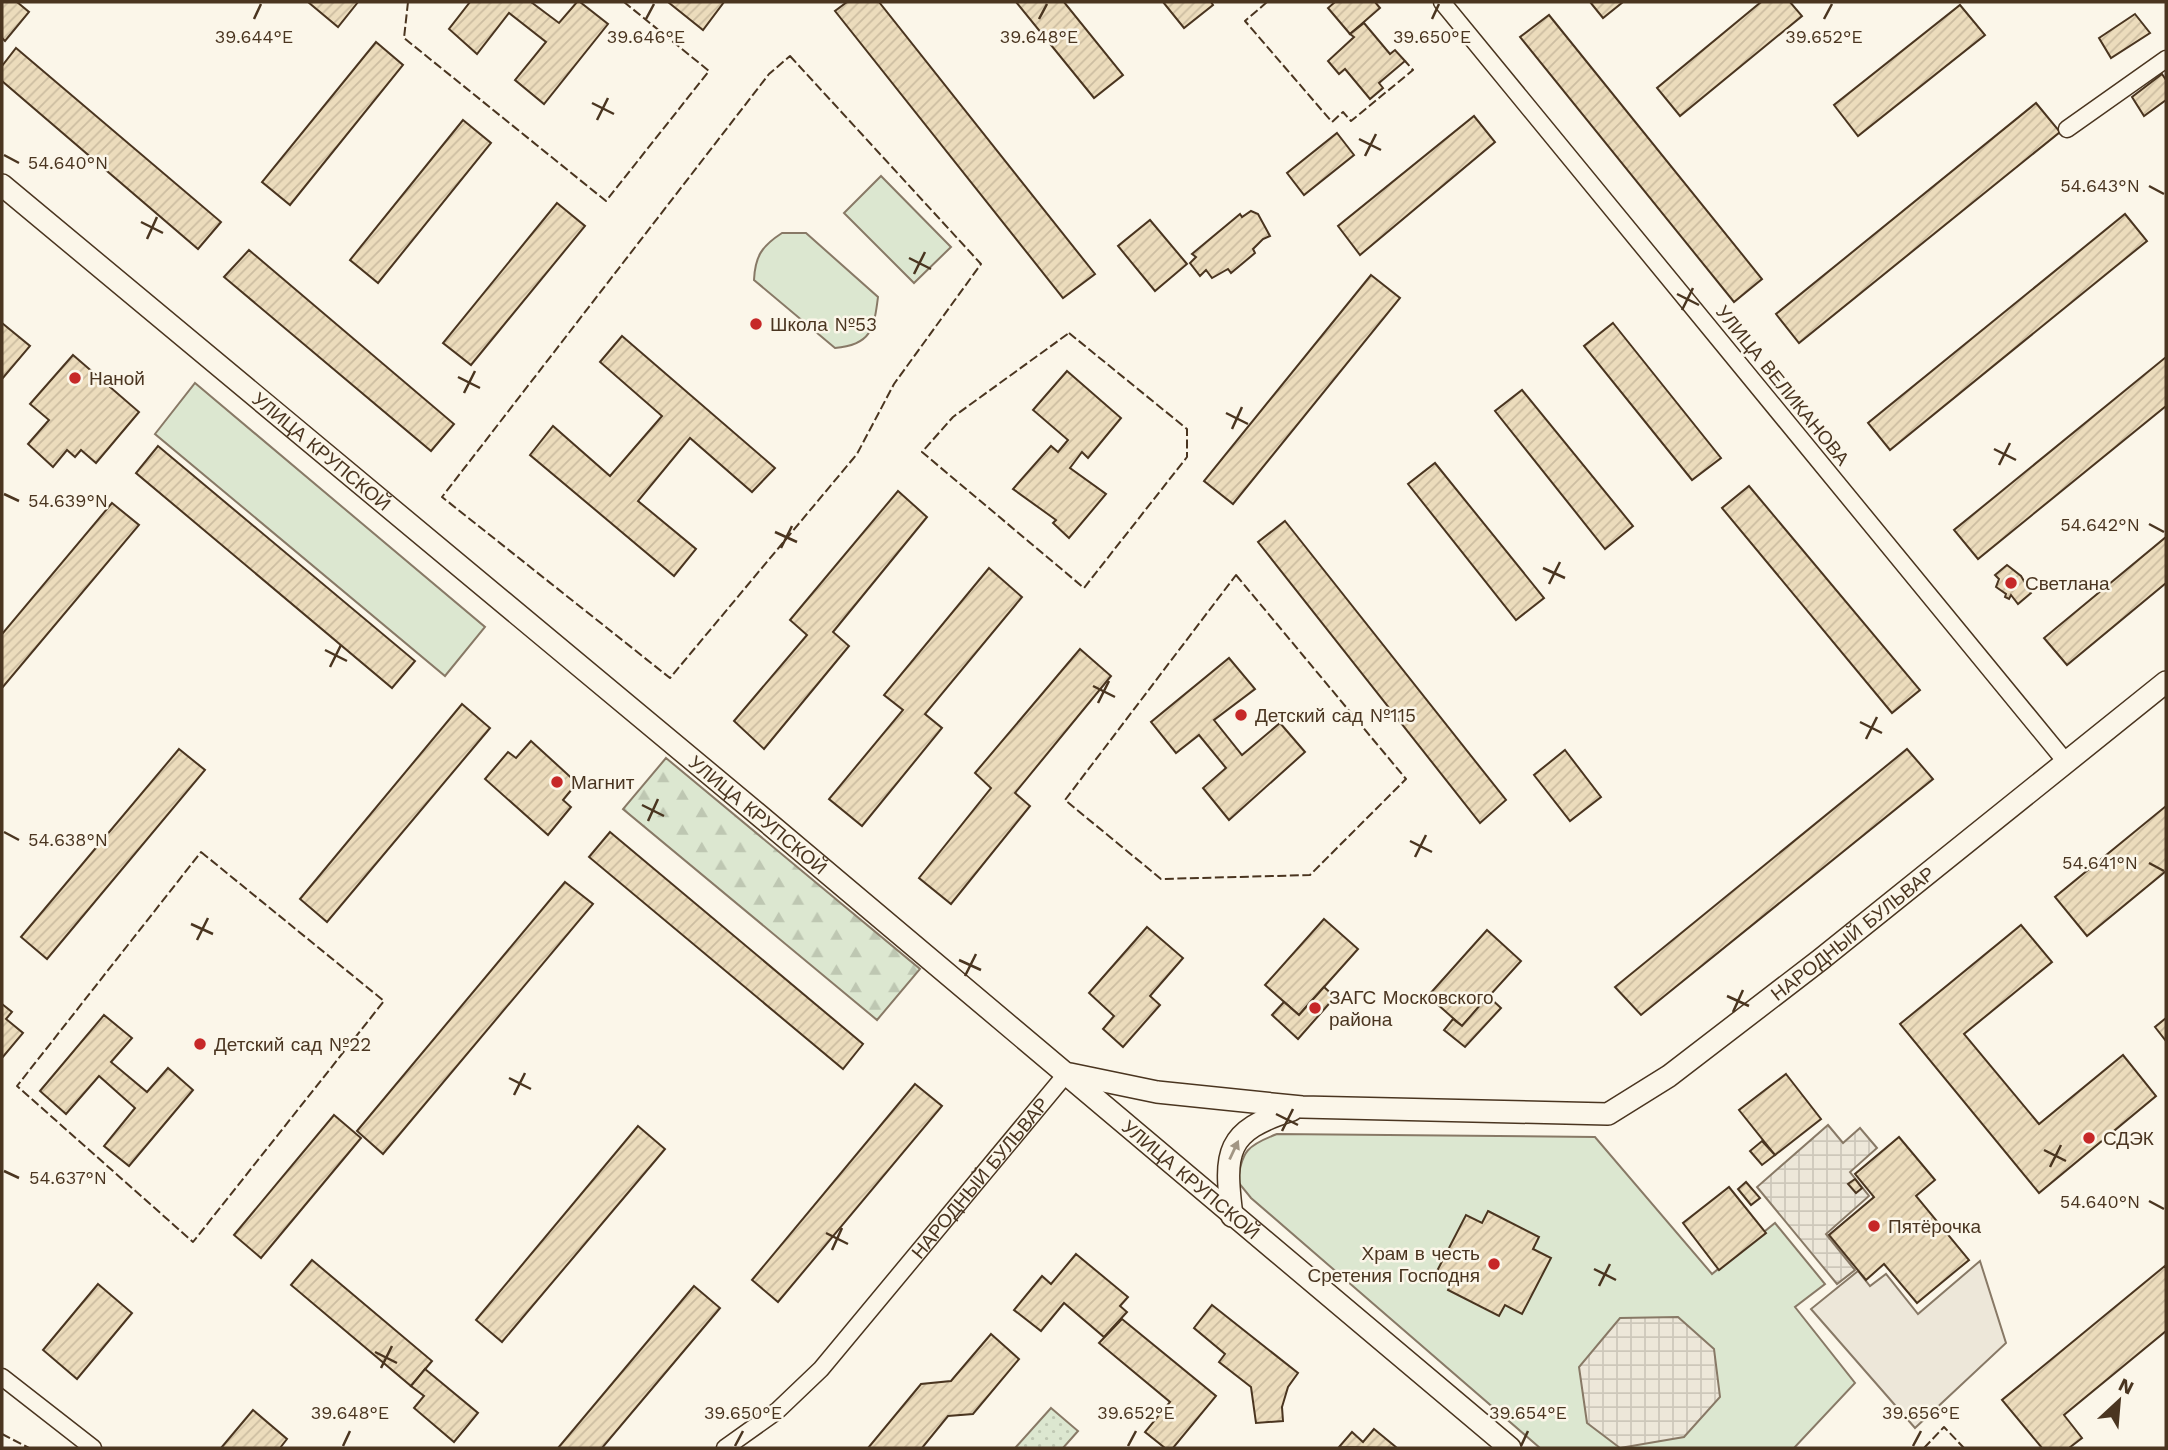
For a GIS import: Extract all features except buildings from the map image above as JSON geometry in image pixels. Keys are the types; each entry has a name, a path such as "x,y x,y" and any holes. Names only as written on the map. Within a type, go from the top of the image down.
{"street":[{"name":"УЛИЦА ВЕЛИКАНОВА","path":"1442,2 2066,762"},
{"path":"2067,129 2166,59"},
{"name":"УЛИЦА КРУПСКОЙ","path":"2,185 760,816 967,994 1067,1073 1232,1216 1432,1380 1510,1448"},
{"name":"НАРОДНЫЙ БУЛЬВАР","path":"725,1448 777,1411 821,1369 1067,1073 1157,1092 1302,1107 1608,1114 1669,1076 1820,960 2166,682"},
{"path":"1139,1134 1130,1120 1131,1111 1144,1094 1157,1092"},
{"name":"НАРОДНЫЙ БУЛЬВАР","path":"1232,1216 1226,1169 1235,1142 1268,1118 1302,1107"},
{"path":"2,1377 93,1448"}],"green space":[{"path":"881,176 951,247 914,283 844,213"},
{"path":"782,233 806,233 878,297 875,318 863,339 835,348 754,280 761,252"},
{"path":"195,383 485,627 445,676 155,434"},
{"path":"666,758 920,969 877,1020 623,809"},
{"path":"1277,1134 1595,1137 1712,1274 1775,1223 1825,1284 1795,1307 1855,1383 1794,1448 1540,1448 1251,1198 1238,1182 1241,1163 1248,1150"},
{"path":"1051,1408 1078,1431 1063,1448 1015,1448"}],"shaded area":[{"path":"1828,1125 1843,1143 1860,1128 1877,1148 1850,1172 1869,1196 1826,1234 1855,1270 1837,1284 1757,1187"},
{"path":"1980,1261 2006,1343 1915,1428 1811,1309 1858,1271 1870,1286 1886,1274 1918,1314"},
{"path":"1678,1317 1714,1349 1720,1397 1684,1437 1620,1448 1587,1423 1579,1367 1620,1318"}],"fence":[{"path":"408,2 404,38 606,201 709,71 624,2"},
{"path":"1267,2 1245,21 1332,122 1343,112 1351,121 1413,70 1405,61"},
{"path":"790,56 981,264 894,384 857,454 670,678 442,497 769,74 790,56"},
{"path":"1069,333 1187,429 1187,457 1084,588 922,452 953,417 1069,333"},
{"path":"1236,575 1406,779 1310,875 1161,879 1065,800 1236,575"},
{"path":"201,852 384,1001 193,1242 17,1086 201,852"},
{"path":"1924,1448 1944,1427 1964,1448"},
{"path":"2,1434 29,1448"}],"place":[{"name":"Школа №53","path":"756,324"},
{"name":"Наной","path":"75,378"},
{"name":"Светлана","path":"2011,583"},
{"name":"Детский сад №115","path":"1241,715"},
{"name":"Магнит","path":"557,782"},
{"name":"ЗАГС Московского района","path":"1315,1008"},
{"name":"Детский сад №22","path":"200,1044"},
{"name":"СДЭК","path":"2089,1138"},
{"name":"Пятёрочка","path":"1874,1226"},
{"name":"Храм в честь Сретения Господня","path":"1494,1264"}]}
